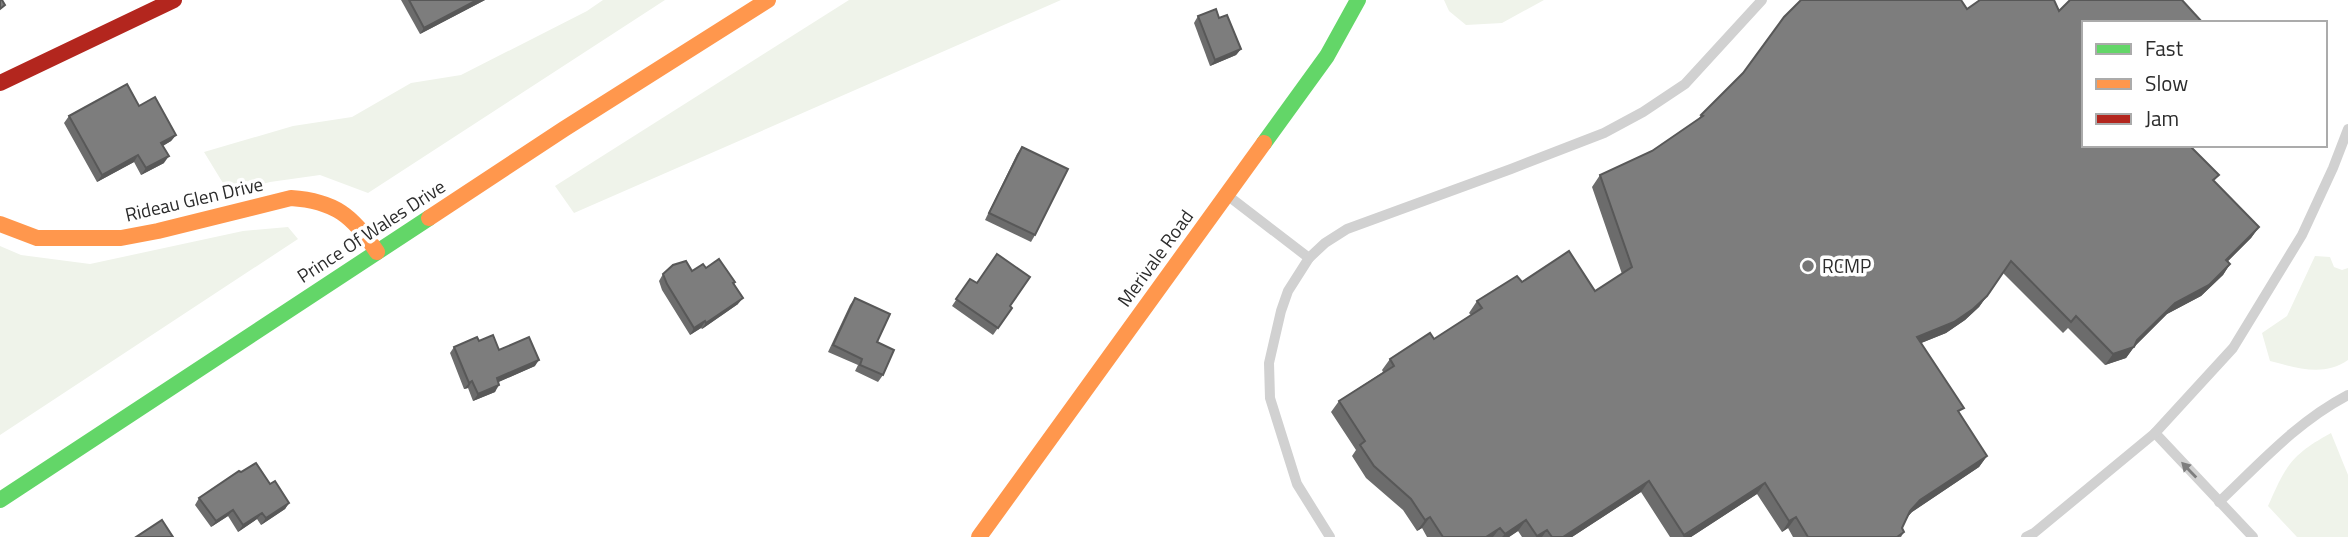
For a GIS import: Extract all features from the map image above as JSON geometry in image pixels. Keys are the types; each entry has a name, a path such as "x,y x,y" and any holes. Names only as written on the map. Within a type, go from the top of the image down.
{"main road":[{"path":"0,83 174,0"},
{"name":"Prince Of Wales Drive","path":"0,500 564,129 768,0"},
{"name":"Merivale Road","path":"979,537 1327,56 1358,0"},
{"name":"Rideau Glen Drive","path":"0,224 37,238 121,238 290,198 304,198 326,202 344,211 360,225 377,252"}],"lane":[{"path":"1330,537 1297,484 1270,398 1269,363 1281,311 1288,291 1309,258 1325,243 1347,229 1593,137 1643,112 1685,84 1762,0"},
{"path":"2032,536 2155,433 2239,339 2302,235 2348,129"},
{"path":"1227,195 1309,258"},
{"path":"2219,502 2289,434 2348,395"},
{"path":"2155,433 2253,537"}],"shaded area":[{"path":"603,0 665,0 368,193 320,175 270,182 229,193 204,152 293,126 352,117 411,83 461,75 587,11"},
{"path":"849,0 1061,0 574,213 555,186"},
{"path":"1444,0 1544,0 1502,23 1466,25 1449,11"},
{"path":"288,227 298,239 0,435 0,246 21,255 90,264 243,231"},
{"path":"2315,256 2330,257 2334,267 2342,270 2348,268 2348,360 2320,370 2270,361 2262,333 2287,316"},
{"path":"2331,433 2348,475 2348,537 2297,537 2268,506 2291,462"}],"building":[{"path":"409,0 477,0 424,28"},
{"name":"RCMP","path":"1801,0 1961,0 1967,9 1980,0 2054,0 2059,11 2070,0 2182,0 2201,21 2082,21 2082,147 2191,147 2219,175 2213,180 2259,227 2226,260 2230,264 2209,285 2175,303 2137,340 2134,347 2113,354 2076,316 2071,322 2011,261 1987,296 1973,309 1954,322 1917,337 1964,408 1958,411 1987,456 1920,500 1910,511 1902,528 1904,532 1897,537 1808,537 1796,517 1789,521 1765,483 1684,535 1649,481 1563,537 1552,537 1547,530 1537,536 1526,520 1505,534 1500,528 1486,537 1443,537 1430,517 1425,520 1411,499 1374,466 1360,445 1365,441 1339,401 1394,366 1390,359 1430,333 1434,339 1482,308 1477,301 1517,276 1522,282 1569,251 1595,291 1632,267 1600,175 1652,151 1703,116 1701,115 1743,73 1784,17"},
{"path":"1216,9 1219,18 1227,15 1241,49 1215,60 1198,16"},
{"path":"127,84 139,106 155,97 176,135 161,143 169,156 146,168 138,155 102,175 69,116"},
{"path":"1022,147 1068,169 1035,235 989,213"},
{"path":"997,254 1030,277 998,328 956,299 970,279 977,283"},
{"path":"719,259 743,298 694,328 663,274 673,265 686,261 692,271 703,264 706,268"},
{"path":"855,298 890,314 877,342 894,350 883,375 860,365 862,359 833,345"},
{"path":"493,335 499,350 529,337 539,360 497,378 499,385 478,394 472,381 469,383 454,347 477,337 479,341"},
{"path":"256,463 270,484 275,481 289,503 266,518 262,513 243,525 233,510 216,521 199,498"},
{"path":"162,520 173,537 136,537"}],"traffic: fast":[{"path":"1264,143 1327,56 1358,0"},
{"path":"0,500 429,218"}],"traffic: slow":[{"path":"429,218 768,0"},
{"path":"979,537 1264,143"},
{"path":"0,224 37,238 121,238 291,198 320,203 341,213 360,229 377,252"}],"traffic: jam":[{"path":"0,83 174,0"}],"place":[{"name":"RCMP","path":"1808,266"}]}
